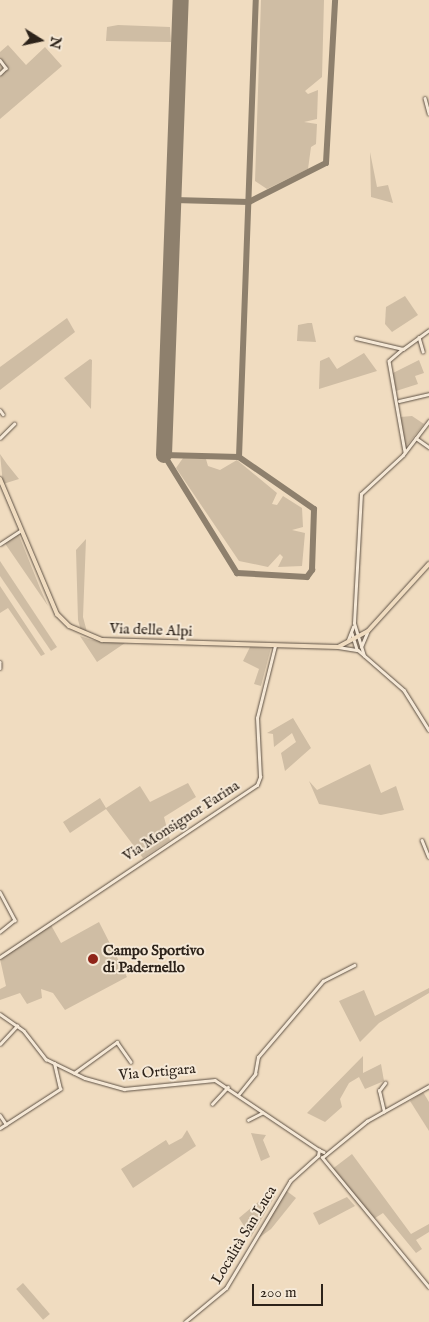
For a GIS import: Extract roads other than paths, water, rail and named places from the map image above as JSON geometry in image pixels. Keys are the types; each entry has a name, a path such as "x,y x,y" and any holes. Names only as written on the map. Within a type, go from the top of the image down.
{"main road":[{"name":"Via delle Alpi","path":"0,479 20,531 57,614 84,634 114,641 274,646 338,647 356,641"},
{"path":"356,641 368,631 429,564"}],"street":[{"path":"0,60 6,68 0,74"},
{"path":"425,98 429,113"},
{"path":"405,452 399,401 390,361 403,348 429,330"},
{"path":"419,337 423,352"},
{"path":"356,338 403,348"},
{"path":"399,401 429,394"},
{"path":"0,410 3,414"},
{"path":"429,421 405,452 361,494 353,628 356,641 364,656 407,694 429,730"},
{"path":"0,438 14,424"},
{"path":"416,438 429,447"},
{"path":"0,544 20,531"},
{"path":"354,623 356,641"},
{"path":"338,647 353,628"},
{"path":"360,649 368,631"},
{"path":"356,634 363,636"},
{"name":"Via Monsignor Farina","path":"0,958 257,786 258,712 274,646"},
{"path":"338,647 360,649"},
{"path":"0,662 0,668"},
{"path":"422,840 429,857"},
{"path":"0,892 15,920 0,932"},
{"path":"239,1094 255,1074 258,1057 323,981 354,966"},
{"name":"Via Ortigara","path":"0,1014 17,1026 54,1064 74,1073 121,1089 207,1079 228,1087 319,1150"},
{"path":"0,1044 17,1026"},
{"path":"74,1073 117,1042 131,1062"},
{"path":"0,1128 60,1089 54,1064"},
{"path":"384,1112 379,1090 385,1083"},
{"path":"322,1157 324,1152 384,1112 429,1086"},
{"path":"212,1104 228,1087"},
{"path":"248,1120 263,1112"},
{"path":"0,1115 6,1124"},
{"path":"324,1152 319,1150 318,1156 322,1157 429,1287"},
{"name":"Località San Luca","path":"185,1322 226,1288 290,1181 318,1156"}],"place":[{"name":"Campo Sportivo di Padernello","path":"93,959"}]}
